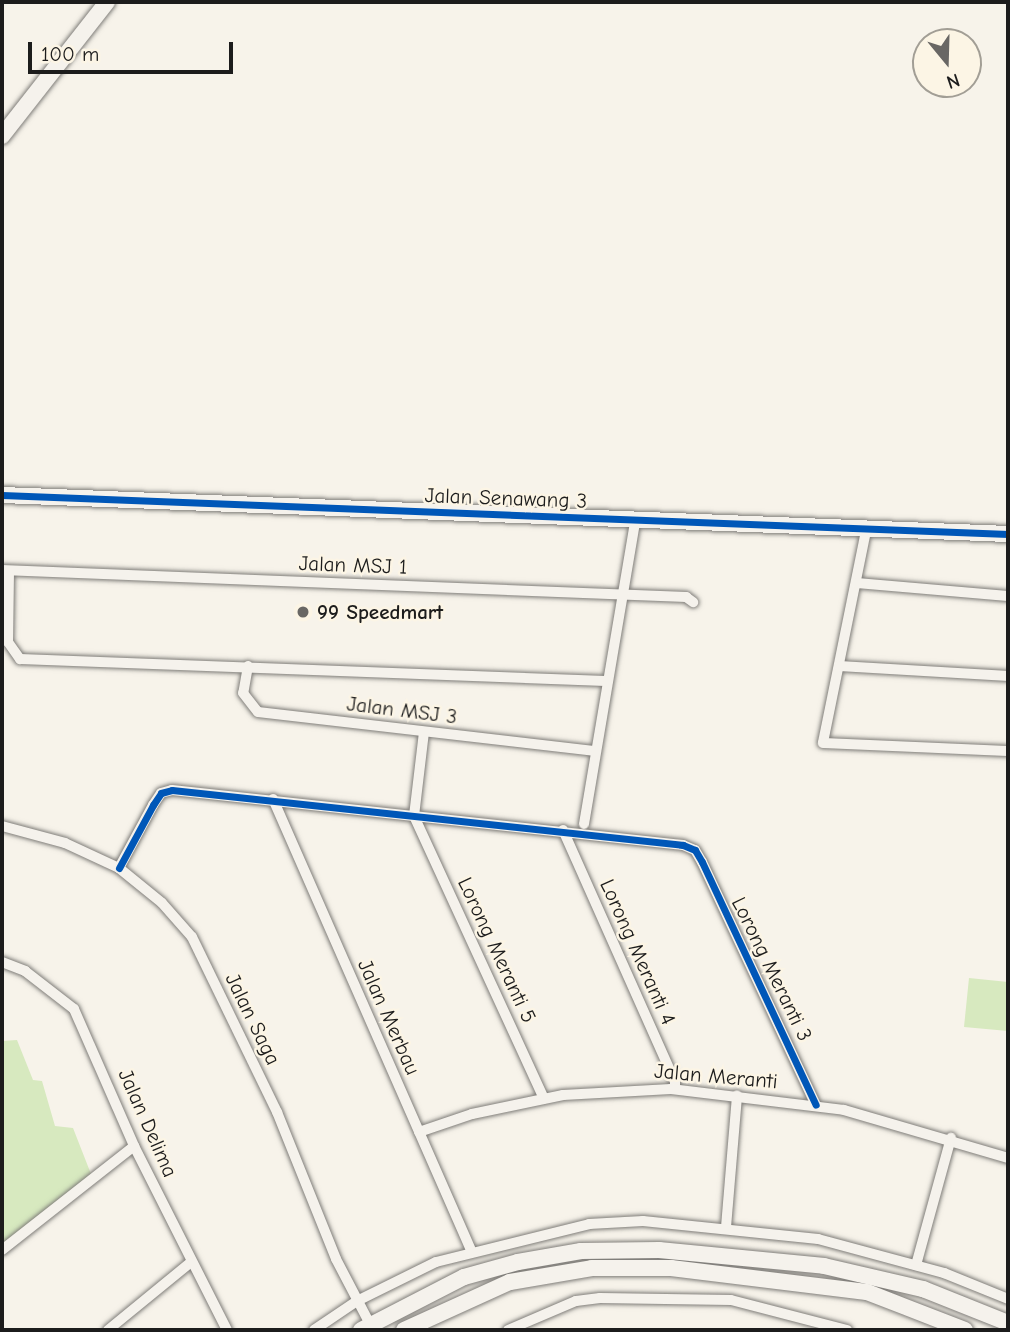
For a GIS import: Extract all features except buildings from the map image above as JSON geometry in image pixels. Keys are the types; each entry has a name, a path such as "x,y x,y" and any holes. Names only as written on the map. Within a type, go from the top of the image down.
{"street":[{"path":"2,136 107,2"},
{"name":"Jalan Senawang 3","path":"2,495 866,531 1008,534"},
{"path":"584,824 594,751 624,595 635,521"},
{"path":"866,531 823,743 828,746 1008,751"},
{"path":"5,571 8,642 20,659 606,681"},
{"name":"Jalan MSJ 1","path":"5,571 686,597 694,602"},
{"path":"856,583 1008,596"},
{"name":"Jalan MSJ 3","path":"248,666 243,693 258,712 594,751"},
{"path":"840,666 1008,676"},
{"path":"414,816 424,732"},
{"path":"119,868 161,793 172,790 563,830"},
{"name":"Jalan Merbau","path":"273,799 471,1251"},
{"name":"Lorong Meranti 5","path":"414,816 544,1099"},
{"name":"Jalan Saga","path":"2,826 65,843 119,868 162,903 192,937 284,1128 357,1301 365,1327"},
{"name":"Lorong Meranti 3","path":"563,830 695,850 816,1105"},
{"name":"Lorong Meranti 4","path":"563,830 676,1081 675,1089"},
{"name":"Jalan Delima","path":"2,962 25,971 74,1009 134,1146 190,1264 228,1330"},
{"name":"Jalan Meranti","path":"419,1132 472,1114 544,1099 627,1089 675,1089 816,1105 951,1138 1008,1158"},
{"path":"726,1227 737,1095"},
{"path":"916,1265 951,1138"},
{"path":"2,1250 134,1146"},
{"path":"314,1330 357,1301 414,1271 471,1251 589,1224 643,1221 726,1227 818,1239 916,1265 1008,1299"},
{"path":"365,1327 464,1277 518,1262 581,1251 659,1250 836,1269 923,1289 1008,1323"},
{"path":"108,1330 190,1264"},
{"path":"404,1330 510,1282 592,1268 671,1268 867,1292 965,1330"},
{"path":"508,1330 576,1301 600,1297 731,1300 847,1330"}],"green space":[{"path":"969,978 1008,982 1008,1031 964,1027"},
{"path":"17,1040 33,1080 42,1081 55,1126 73,1128 91,1174 2,1247 2,1041"}],"cycle path":[{"path":"2,495 1008,534"},
{"path":"119,868 161,793 172,790 683,845 695,850 702,862 816,1105"}],"place":[{"name":"99 Speedmart","path":"303,612"}]}
